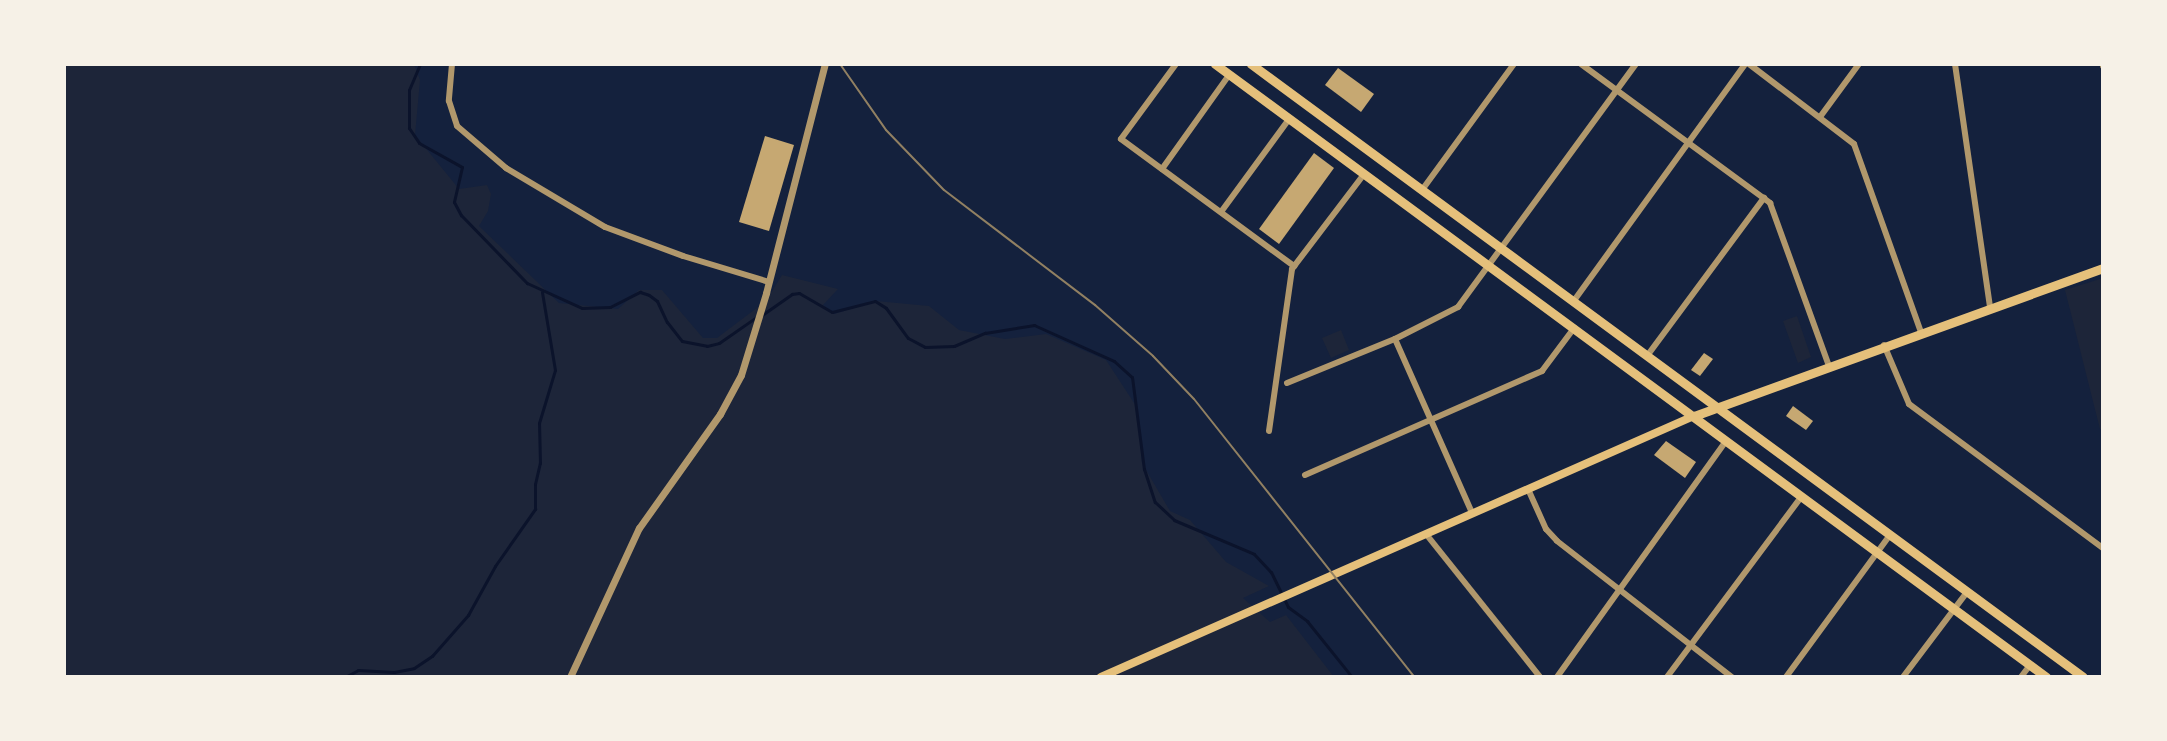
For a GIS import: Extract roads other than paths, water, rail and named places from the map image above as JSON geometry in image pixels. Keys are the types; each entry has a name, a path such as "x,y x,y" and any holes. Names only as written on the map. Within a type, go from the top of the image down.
{"main road":[{"path":"1215,64 2046,677"},
{"path":"1251,64 2083,677"},
{"path":"1333,151 1346,134"},
{"path":"1101,677 1694,416 2103,268"}],"street":[{"path":"452,64 448,93 457,126 477,147 518,176 605,227 670,252 769,282"},
{"path":"570,677 620,563 661,496 720,414 741,375 769,282 825,64"},
{"path":"1176,64 1121,139 1294,266"},
{"path":"1422,190 1514,64"},
{"path":"1581,64 1764,198 1773,210 1829,366"},
{"path":"1287,383 1395,339 1458,307 1636,64"},
{"path":"1573,302 1747,64 1854,144 1921,332"},
{"path":"1820,117 1859,64"},
{"path":"1955,64 1990,307"},
{"path":"1162,169 1229,75"},
{"path":"1221,212 1289,119"},
{"path":"1269,431 1289,278 1294,266 1364,174"},
{"path":"1647,356 1764,198"},
{"path":"1305,475 1542,371 1574,328"},
{"path":"1395,339 1472,513"},
{"path":"1884,345 1909,404 2103,548"},
{"path":"1557,677 1726,441"},
{"path":"1528,489 1546,529 1557,541 1732,677"},
{"path":"1667,677 1801,497"},
{"path":"1426,534 1540,677"},
{"path":"1786,677 1890,535"},
{"path":"1903,677 1967,592"},
{"path":"2021,677 2030,665"}],"waterway":[{"path":"420,64 409,90 409,128 419,143 462,167 454,202 461,215 527,283 582,308 610,307 640,292 649,295 657,301 667,322 682,341 707,346 719,343 755,318"},
{"path":"345,677 358,670 394,672 414,668 432,656 468,615 495,566 535,509 535,484 540,463 539,423 555,370 542,292"},
{"path":"762,315 792,294 799,293 832,312 875,301 886,308 908,338 925,347 954,346 985,333 1034,325 1114,361 1132,377 1144,469 1155,502 1174,520 1254,554 1271,572 1288,607 1307,621 1352,677"}],"tram line":[{"path":"840,64 886,130 944,190 1095,305 1153,356 1194,399 1414,677"}]}
